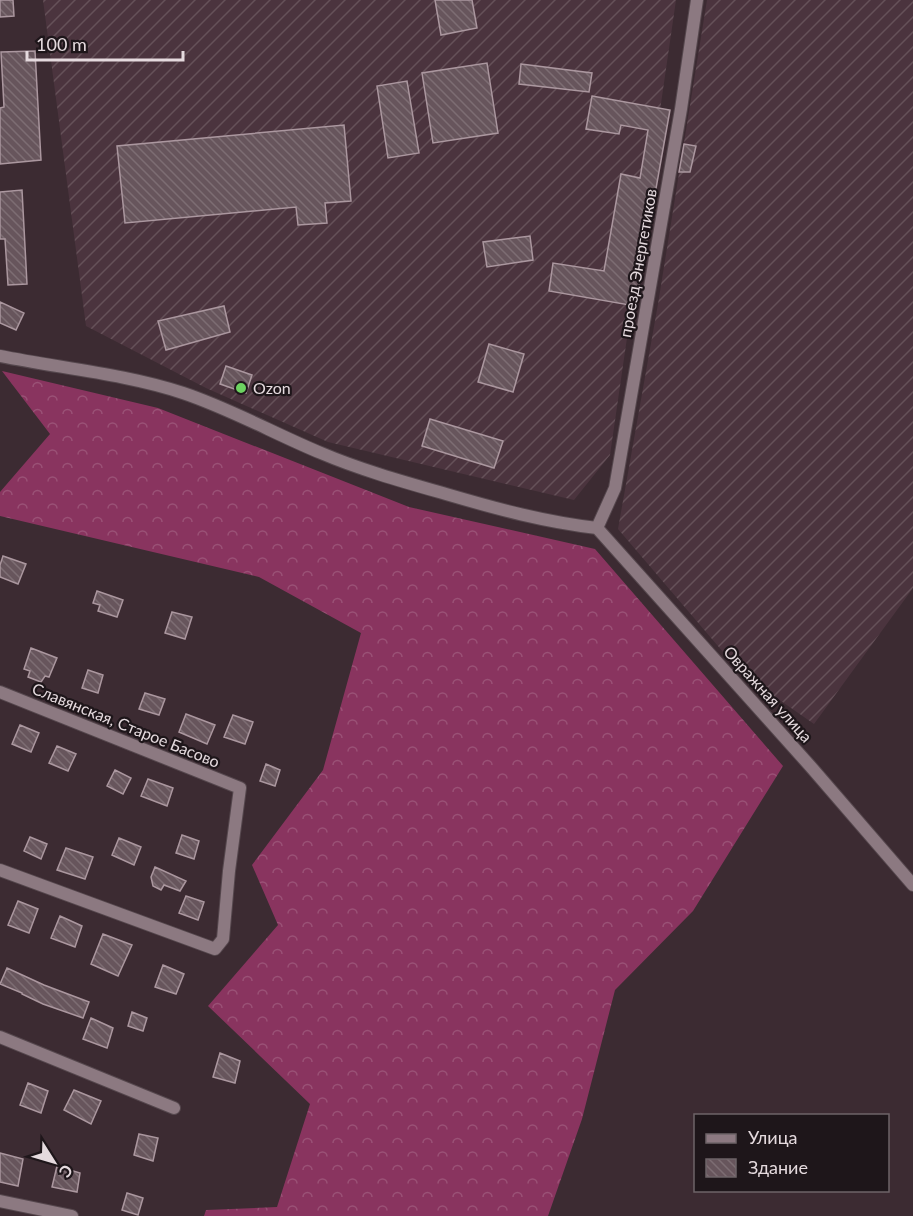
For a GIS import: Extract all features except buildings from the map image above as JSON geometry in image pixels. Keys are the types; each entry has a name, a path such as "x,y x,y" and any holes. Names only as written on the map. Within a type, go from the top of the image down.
{"street":[{"name":"проезд Энергетиков","path":"597,528 615,488 679,121 697,0"},
{"path":"0,356 116,377 182,393 221,407 321,453 386,477 518,514 557,523 597,528"},
{"name":"Овражная улица","path":"597,528 811,767 913,885"},
{"name":"Славянская, Старое Басово","path":"0,692 240,788 228,871 224,939 215,949 0,870"},
{"path":"0,1037 174,1108"},
{"path":"0,1201 72,1216"}],"shaded area":[{"path":"43,0 676,0 610,455 574,500 328,442 206,388 86,326"},
{"path":"707,0 913,0 913,588 814,724 741,673 618,529 658,304"}],"green space":[{"path":"2,371 158,408 409,507 595,549 783,766 693,911 615,990 582,1119 548,1216 204,1216 206,1210 277,1207 310,1104 208,1006 278,925 252,865 323,770 361,633 259,577 0,516 0,492 50,434"}],"place":[{"name":"Ozon","path":"241,388"}]}
